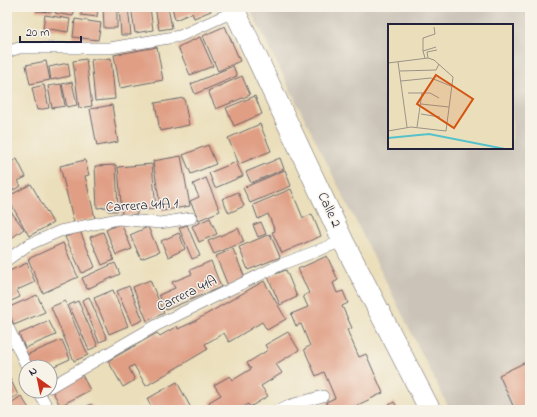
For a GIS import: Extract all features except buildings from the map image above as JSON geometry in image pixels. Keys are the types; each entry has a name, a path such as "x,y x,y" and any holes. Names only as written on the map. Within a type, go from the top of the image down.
{"street":[{"name":"Calle 2","path":"234,9 344,241 430,410"}],"lane":[{"path":"7,52 19,48 110,48 180,36 234,9"},
{"name":"Carrera 41A 1","path":"7,260 28,245 60,230 118,219 160,223 191,218"},
{"name":"Carrera 41A","path":"58,382 157,325 282,264 344,241"},
{"path":"7,325 23,359"},
{"path":"279,410 287,406 323,396"},
{"path":"44,399 49,410"}],"shaded area":[{"path":"249,7 530,7 530,410 450,410"}]}
